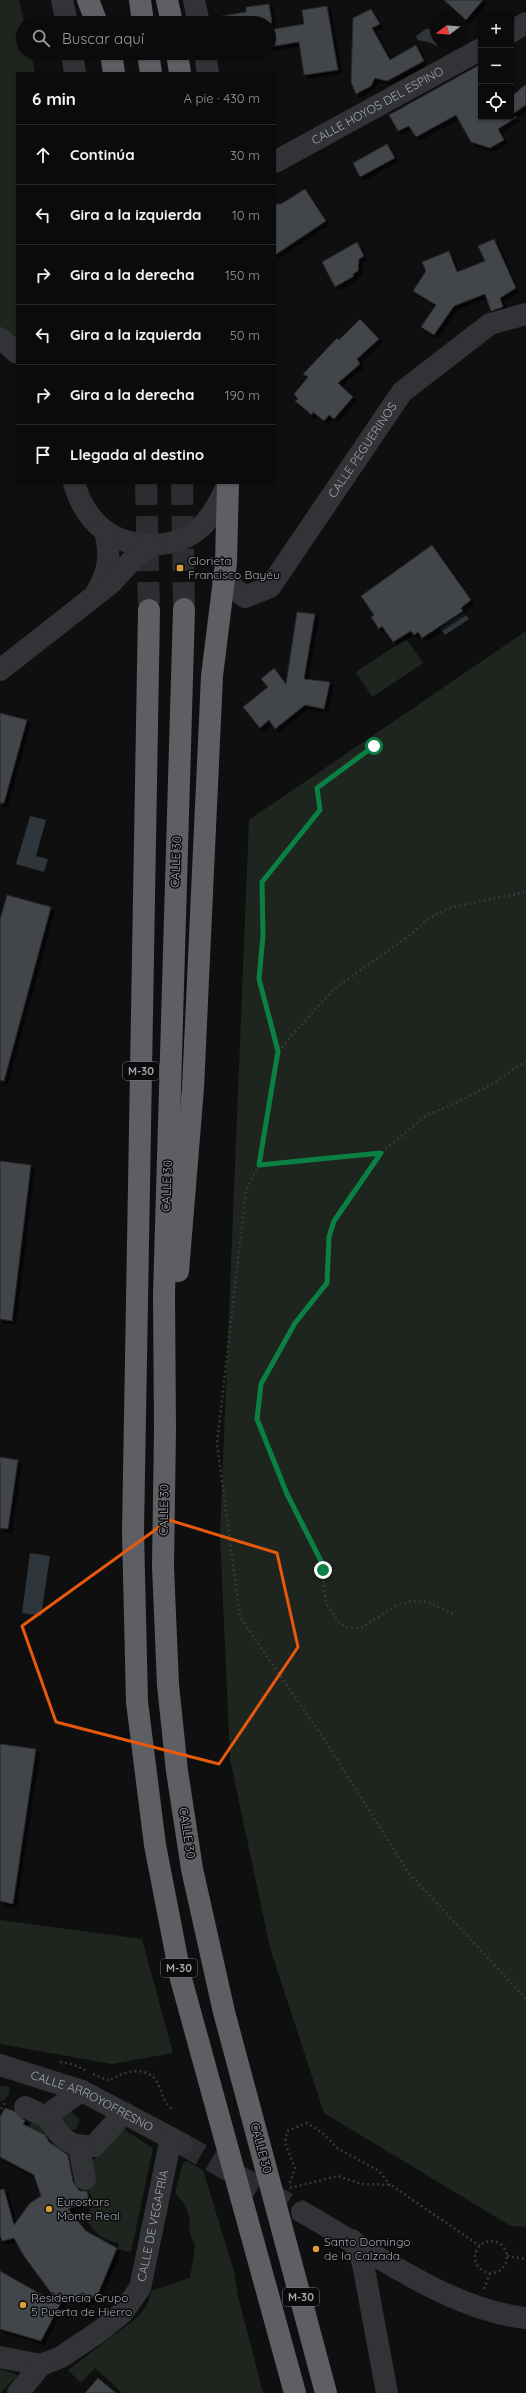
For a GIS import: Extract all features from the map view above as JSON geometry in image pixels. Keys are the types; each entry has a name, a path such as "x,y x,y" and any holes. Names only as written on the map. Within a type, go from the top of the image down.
{"highway":[{"path":"88,0 94,16"},
{"path":"102,0 105,16"},
{"path":"140,0 142,16"},
{"path":"167,0 170,16"},
{"path":"149,60 151,72"},
{"path":"178,60 180,72"},
{"path":"166,1429 193,1088 212,676 226,563 228,484"},
{"name":"CALLE 30","path":"184,609 164,1295 166,1429 163,1567 168,1685 177,1771 192,1869 224,2012 276,2201 326,2393"},
{"name":"M-30","path":"149,610 133,1532 137,1702 155,1845 181,1979 295,2393"},
{"path":"276,2201 306,2277 342,2393"}],"street":[{"path":"62,0 65,16"},
{"path":"194,0 197,16"},
{"path":"514,30 526,23"},
{"name":"CALLE HOYOS DEL ESPINO","path":"276,161 478,51"},
{"path":"73,60 75,72"},
{"path":"206,60 208,72"},
{"name":"CALLE PEGUERINOS","path":"223,580 245,597 270,587 402,392 490,324 526,314"},
{"path":"0,338 16,352"},
{"path":"74,484 81,503 92,519 105,531 130,542 152,545 174,542 200,527 219,506 228,484"},
{"path":"95,595 106,573 109,559 109,548 105,531"},
{"path":"0,670 121,574 144,549 152,545"},
{"name":"CALLE ARROYOFRESNO","path":"0,2065 82,2091 177,2141"},
{"path":"48,2118 54,2110 82,2091"},
{"path":"25,2107 48,2118 62,2139 79,2147 94,2146 124,2113"},
{"name":"CALLE DE VEGAFRÍA","path":"41,2365 61,2357 100,2331 123,2312 140,2288 177,2141"},
{"path":"79,2147 85,2179"},
{"path":"302,2212 352,2240 380,2258 445,2293 482,2309 526,2318"},
{"path":"352,2240 360,2254 387,2393"},
{"path":"367,2288 371,2274 380,2258"},
{"path":"0,2357 41,2365 18,2393"}],"path":[{"path":"374,746 317,788 320,810 262,882 263,936 259,979 278,1051 259,1165 246,1190 217,1443 240,1617 324,1739 408,1872 526,1999"},
{"path":"278,1051 334,989 410,935 429,918 449,908 526,892"},
{"path":"453,1614 428,1602 412,1601 397,1605 361,1628 349,1628 339,1623 326,1603 321,1561 287,1494 257,1419 261,1384 267,1370 295,1323 327,1283 329,1237 334,1221 381,1153 427,1115 460,1101 492,1084 526,1061"},
{"path":"259,1165 381,1153"},
{"path":"57,2062 72,2064 110,2081 131,2070 146,2074 155,2079 166,2105 174,2110"},
{"path":"390,2185 361,2184 338,2176 290,2188 295,2168 285,2143 286,2131 307,2123 325,2135 337,2148 379,2171 390,2185 480,2246"},
{"path":"495,2241 503,2246 507,2256 504,2266 500,2270 490,2273 485,2272 477,2264 475,2258 480,2246 484,2242 495,2241"},
{"path":"507,2256 526,2259"},
{"path":"484,2291 490,2273"}],"highlighted area":[{"path":"169,1520 277,1553 298,1647 219,1764 56,1722 22,1626"}],"shaded area":[{"path":"0,0 19,0 22,16 16,16 16,60 32,60 35,72 16,72 16,352 0,338"},
{"path":"426,29 430,29 430,43 418,40 416,36"},
{"path":"464,612 469,619 445,635 440,628"},
{"path":"526,631 526,2227 511,2226 324,2113 270,1948 230,1759 220,1535 249,820"},
{"path":"406,639 423,663 372,697 356,672"},
{"path":"30,816 46,820 36,856 48,859 44,872 16,864"},
{"path":"30,1553 50,1556 41,1616 22,1613"},
{"path":"0,1920 142,1939 173,2053 112,2064 0,2044"},
{"path":"0,2086 9,2087 9,2092 8,2096 0,2102"},
{"path":"71,2111 80,2120 76,2129 71,2130 57,2116"},
{"path":"42,2116 46,2131 52,2137 51,2141 28,2127 33,2121"},
{"path":"120,2127 153,2148 131,2252 118,2249 119,2243 108,2240 99,2235 85,2218 90,2216 88,2211 90,2210 88,2203 90,2203 86,2169"},
{"path":"187,2161 203,2170 234,2271 238,2296 263,2393 122,2393 95,2368 81,2383 68,2370 139,2316 148,2303 151,2291 190,2278 195,2246 189,2231 190,2220 185,2205 175,2193 183,2162"},
{"path":"0,2369 18,2375 0,2393"}],"building":[{"path":"444,0 483,0 466,20 466,12 457,12"},
{"path":"269,4 271,16 222,16 246,12 246,7"},
{"path":"327,6 338,70 304,75 299,42 276,46 276,29 304,24 302,10"},
{"path":"371,9 380,24 372,28 390,60 416,45 424,61 387,81 375,78 371,86 356,94 351,82 353,18"},
{"path":"478,66 478,120 512,120 498,129 504,140 490,148 471,142 456,115 416,137 409,126 398,131 389,115"},
{"path":"526,84 526,105 514,113 514,94"},
{"path":"387,144 395,158 360,177 353,163"},
{"path":"305,189 326,221 276,254 276,204 281,204"},
{"path":"494,239 516,288 500,298 503,307 491,311 485,294 454,306 434,335 421,327 436,305 413,291 426,271 422,262 449,251 457,272 485,261 478,246"},
{"path":"357,242 364,256 359,259 358,271 353,274 354,276 335,287 322,262"},
{"path":"360,319 379,339 357,359 360,364 338,383 353,397 334,419 329,415 324,421 313,412 312,415 295,401 298,399 294,394 308,377 303,374 337,338 339,340"},
{"path":"432,545 471,600 461,608 463,611 422,638 418,632 414,635 411,631 393,642 382,626 379,629 371,617 374,615 361,596"},
{"path":"297,612 315,614 304,679 330,682 324,709 305,705 275,729 269,720 260,728 243,707 268,687 261,679 274,668 286,684"},
{"path":"0,713 27,720 4,803 0,803"},
{"path":"7,895 51,907 4,1081 0,1080 0,920"},
{"path":"0,1161 31,1165 12,1321 0,1319"},
{"path":"0,1457 18,1460 8,1529 0,1528"},
{"path":"0,1744 36,1749 13,1904 0,1901"},
{"name":"Eurostars Monte Real","path":"5,2108 14,2111 25,2121 23,2124 45,2135 49,2142 68,2155 73,2182 80,2191 87,2191 89,2201 68,2209 86,2231 117,2248 98,2294 83,2303 65,2295 60,2305 24,2256 14,2238 2,2241 0,2234 0,2190 4,2189 14,2225 30,2203 41,2196 34,2175 0,2157 0,2117"},
{"name":"Residencia Grupo 5 Puerta de Hierro","path":"0,2271 60,2305 41,2341 0,2329"},
{"path":"98,2378 116,2393 85,2393"}],"tunnel":[{"path":"146,484 149,610"},
{"path":"182,484 184,609"},
{"path":"182,2144 302,2212"}],"place":[{"name":"Glorieta Francisco Bayéu","path":"180,568"},
{"name":"Eurostars Monte Real","path":"49,2209"},
{"name":"Santo Domingo de la Calzada","path":"316,2249"},
{"name":"Residencia Grupo 5 Puerta de Hierro","path":"23,2305"}],"route":[{"path":"323,1570 321,1561 287,1494 257,1419 261,1384 267,1370 295,1323 327,1283 329,1237 334,1221 350,1202 381,1153 259,1165 278,1051 259,979 263,936 262,882 320,810 317,788 374,746"}]}
